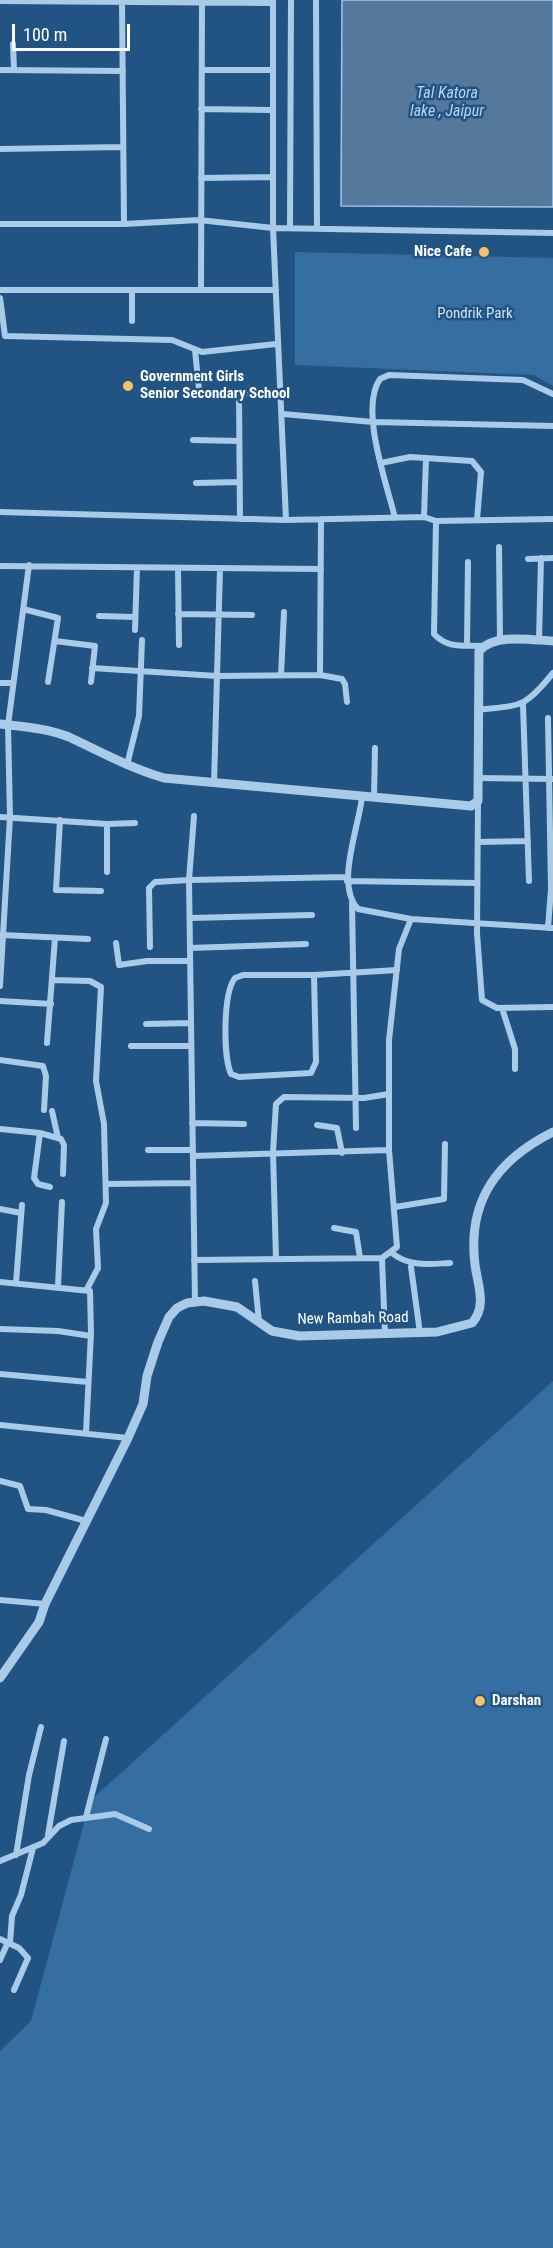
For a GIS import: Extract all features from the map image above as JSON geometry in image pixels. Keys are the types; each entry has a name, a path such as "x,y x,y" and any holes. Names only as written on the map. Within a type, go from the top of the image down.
{"street":[{"path":"290,228 291,0"},
{"path":"316,0 317,229"},
{"path":"0,1 273,1 271,110 273,228 276,344 283,414 286,520"},
{"path":"122,2 124,224"},
{"path":"201,290 202,2"},
{"path":"13,44 14,70"},
{"path":"0,70 123,71"},
{"path":"202,70 272,70"},
{"path":"201,109 271,110"},
{"path":"0,149 123,147"},
{"path":"201,178 272,177"},
{"path":"0,224 124,224 200,220 273,228 553,233"},
{"path":"0,290 276,290"},
{"path":"132,290 132,321"},
{"path":"0,298 2,337 172,340 202,352 276,344"},
{"path":"195,350 200,389 203,393 238,394 281,391"},
{"path":"395,518 373,422 375,386 380,379 389,375 523,380 553,394"},
{"path":"238,394 240,519"},
{"path":"283,414 373,422 553,426"},
{"path":"193,440 239,441"},
{"path":"381,463 410,457 472,460 481,472 477,520"},
{"path":"424,517 426,458"},
{"path":"196,483 240,482"},
{"path":"0,512 286,520 424,517 436,521 553,519"},
{"path":"320,675 321,519"},
{"path":"436,521 433,546 434,634 443,643 483,646 500,640 553,641"},
{"path":"499,547 500,640"},
{"path":"539,640 541,558"},
{"path":"528,559 553,558"},
{"path":"467,645 468,562"},
{"path":"0,986 3,874 9,817 4,725 13,683 29,565"},
{"path":"0,566 321,569"},
{"path":"135,630 137,568"},
{"path":"178,568 179,645"},
{"path":"214,784 220,568"},
{"path":"23,609 58,616 48,682"},
{"path":"281,675 284,612"},
{"path":"178,614 252,615"},
{"path":"99,616 135,617"},
{"path":"126,766 138,716 142,640"},
{"path":"55,641 93,645 91,682"},
{"path":"483,646 479,651 477,710 477,922 482,1000 502,1008 553,1007"},
{"path":"92,668 217,676 320,675 342,679 345,684 347,702"},
{"path":"477,710 522,705 536,694 553,674"},
{"path":"0,682 13,683"},
{"path":"522,705 529,881"},
{"path":"352,903 363,912 411,919 550,928 552,889 548,718"},
{"path":"4,725 40,728 68,737 126,766 164,778 464,806 471,806 478,801"},
{"path":"374,798 375,748"},
{"path":"477,778 550,779"},
{"path":"356,1128 351,972 352,903 347,879 362,797"},
{"path":"0,1678 39,1622 45,1604 128,1438 143,1404 147,1376 169,1317 177,1308 195,1302 189,880 194,816"},
{"path":"0,817 107,824 135,823"},
{"path":"60,820 56,890 101,891"},
{"path":"107,824 107,872"},
{"path":"0,839 8,840"},
{"path":"478,842 528,841"},
{"path":"150,946 149,888 155,882 347,879 477,883"},
{"path":"190,918 312,915"},
{"path":"194,1260 382,1258 392,1253 399,1241 389,1150 389,1040 399,949 411,919"},
{"path":"2,935 88,939"},
{"path":"47,1043 55,938"},
{"path":"116,943 119,965 147,961 190,960"},
{"path":"190,948 306,944"},
{"path":"314,975 314,1069 306,1075 239,1077 231,1074 227,1061 227,993 235,978 243,975 314,975 397,970"},
{"path":"52,980 90,981 100,987 96,1081 104,1124 106,1210 96,1229 98,1268 87,1288"},
{"path":"0,1001 51,1004"},
{"path":"502,1008 515,1049 516,1069"},
{"path":"146,1024 191,1023"},
{"path":"131,1046 191,1046"},
{"path":"0,1060 43,1066 46,1076 44,1110"},
{"path":"276,1259 273,1153 274,1109 279,1100 284,1097 354,1097 389,1094"},
{"path":"52,1111 58,1138"},
{"path":"192,1123 244,1124"},
{"path":"317,1125 337,1128 342,1153"},
{"path":"0,1129 40,1133 58,1138 63,1142 63,1174"},
{"name":"New Rambah Road","path":"195,1302 237,1307 283,1335 420,1333 457,1328 472,1323 477,1317 481,1296 473,1244 481,1198 509,1161 531,1143 553,1132"},
{"path":"40,1133 34,1178 38,1184 50,1187"},
{"path":"395,1207 444,1199 445,1144"},
{"path":"148,1150 193,1153 342,1153 389,1150"},
{"path":"106,1184 193,1183"},
{"path":"58,1286 62,1202"},
{"path":"16,1283 22,1205"},
{"path":"0,1209 21,1213"},
{"path":"334,1228 356,1232 360,1258"},
{"path":"392,1253 400,1260 418,1265 450,1263"},
{"path":"382,1258 386,1334"},
{"path":"411,1267 420,1333"},
{"path":"255,1281 259,1322"},
{"path":"0,1282 87,1288"},
{"path":"86,1433 91,1336 90,1294 87,1288"},
{"path":"0,1329 58,1331 91,1336"},
{"path":"0,1374 88,1382"},
{"path":"0,1425 128,1438"},
{"path":"0,1481 20,1486 28,1509 46,1510 86,1521"},
{"path":"0,1600 45,1604"},
{"path":"16,1855 29,1775 42,1726"},
{"path":"86,1817 106,1739"},
{"path":"48,1836 64,1741"},
{"path":"0,1861 43,1844 48,1836 65,1822 86,1817 115,1814 149,1829"},
{"path":"0,1960 9,1943 12,1916 21,1895 33,1848"},
{"path":"0,1939 19,1948 28,1958 14,1990"}],"green space":[{"name":"Pondrik Park","path":"295,252 553,258 553,386 534,375 295,365"},
{"path":"553,1381 553,2248 0,2248 0,2051 31,2021 90,1801"}],"water":[{"name":"Tal Katora lake , Jaipur","path":"342,0 553,0 553,207 341,206"}],"place":[{"name":"Nice Cafe","path":"484,252"},
{"name":"Government Girls Senior Secondary School","path":"128,386"},
{"name":"Darshan","path":"480,1701"}]}
